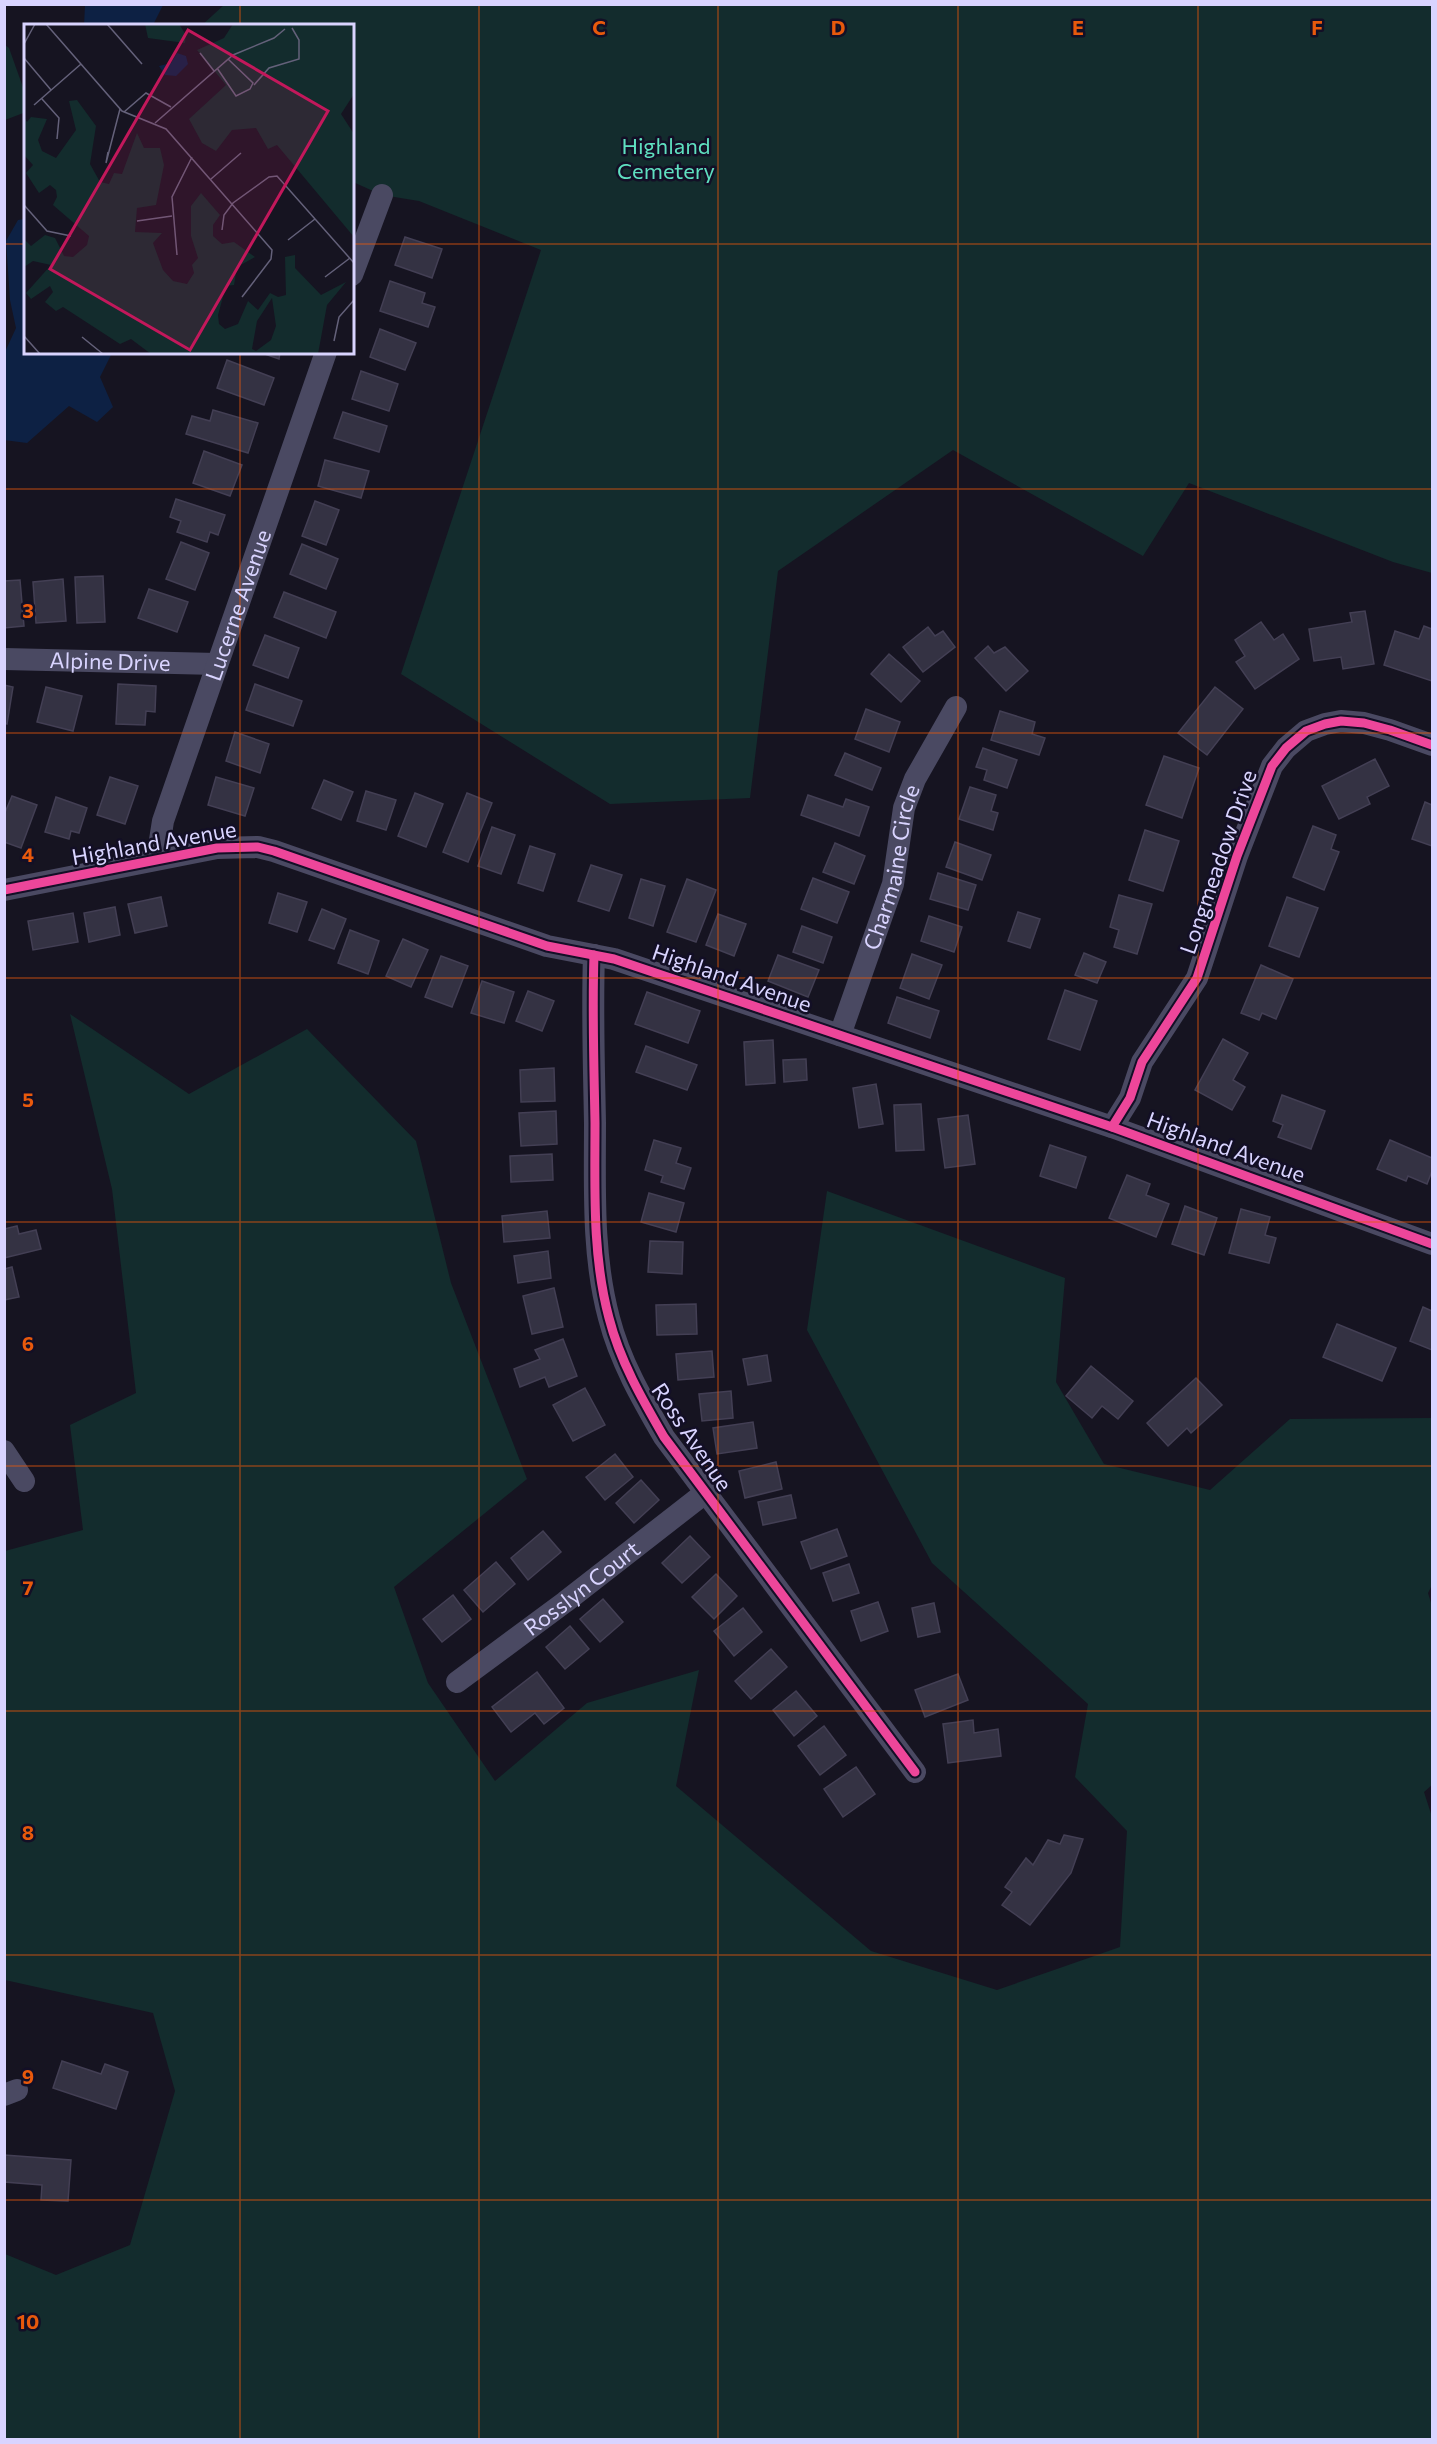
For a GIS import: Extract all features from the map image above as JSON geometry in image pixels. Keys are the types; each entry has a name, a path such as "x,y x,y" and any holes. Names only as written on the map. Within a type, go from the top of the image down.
{"street":[{"path":"354,270 382,195"},
{"name":"Lucerne Avenue","path":"157,859 163,821 325,354"},
{"name":"Alpine Drive","path":"4,658 217,664"},
{"name":"Charmaine Circle","path":"840,1035 893,884 904,808 915,779 956,706"},
{"name":"Longmeadow Drive","path":"1112,1127 1130,1098 1142,1062 1197,978 1241,846 1272,766 1286,748 1306,731 1341,721 1364,723 1432,745"},
{"name":"Highland Avenue","path":"4,890 217,848 258,847 547,946 614,959 840,1035 1112,1127 1432,1244"},
{"name":"Ross Avenue","path":"594,955 595,1195 599,1264 608,1317 619,1351 639,1394 664,1437 915,1772"},
{"path":"4,1451 24,1481"},
{"name":"Rosslyn Court","path":"457,1682 565,1602 705,1493"}],"green space":[{"name":"Highland Cemetery","path":"225,4 1432,5 1432,573 1393,562 1189,483 1143,556 953,450 778,571 750,798 610,804 401,674 541,250 419,201 382,195 354,182 354,24 203,24"},
{"path":"5,45 9,48 24,90 24,113 5,120"},
{"path":"70,1014 189,1094 307,1029 416,1141 451,1283 527,1479 394,1587 428,1683 495,1781 587,1703 699,1670 676,1786 871,1951 997,1990 1120,1947 1127,1831 1075,1777 1088,1704 932,1563 807,1330 827,1191 1065,1278 1056,1382 1104,1464 1210,1490 1290,1419 1432,1418 1432,1585 1428,1593 1432,1606 1432,1785 1424,1792 1432,1817 1432,2439 5,2439 5,2254 56,2275 130,2245 175,2091 153,2013 5,1980 5,1551 83,1530 70,1425 136,1393 112,1189"}],"water":[{"path":"85,4 163,5 154,24 84,24"},
{"path":"24,219 24,354 112,354 100,377 113,407 97,422 69,406 27,443 4,440 5,352 16,328 10,300 6,241 18,220"}],"building":[{"path":"405,237 442,249 432,278 395,265"},
{"path":"390,281 425,293 422,303 435,307 428,327 380,311"},
{"path":"380,329 416,343 405,370 370,357"},
{"path":"265,354 280,354 279,359"},
{"path":"227,360 274,378 264,405 217,388"},
{"path":"361,371 398,384 389,411 352,399"},
{"path":"213,410 258,423 248,453 186,434 192,416 210,421"},
{"path":"343,412 387,426 379,452 334,438"},
{"path":"204,451 242,465 230,496 193,483"},
{"path":"325,460 369,471 361,498 318,486"},
{"path":"176,499 225,515 218,535 210,532 207,542 177,532 181,521 170,517"},
{"path":"315,501 339,510 326,545 302,536"},
{"path":"181,542 209,553 195,590 166,579"},
{"path":"302,544 338,559 326,589 290,574"},
{"path":"103,576 105,622 77,623 75,577"},
{"path":"63,579 66,621 36,623 33,582"},
{"path":"20,580 24,626 4,628 4,581"},
{"path":"149,589 188,602 177,632 138,618"},
{"path":"284,592 336,612 326,638 274,617"},
{"path":"1365,611 1374,664 1343,669 1341,657 1314,661 1309,629 1352,622 1350,613"},
{"path":"1261,622 1274,640 1283,634 1299,659 1255,689 1236,662 1245,656 1235,640"},
{"path":"1424,626 1432,629 1432,681 1384,665 1395,631 1419,639"},
{"path":"928,627 935,636 943,631 955,647 923,672 903,647"},
{"path":"265,635 299,648 288,678 253,665"},
{"path":"988,646 994,653 1005,647 1028,671 1006,691 975,658"},
{"path":"889,654 920,681 901,702 871,674"},
{"path":"118,684 156,686 155,712 146,711 145,725 116,724"},
{"path":"255,684 302,701 293,726 246,710"},
{"path":"4,685 13,687 7,724 4,723"},
{"path":"46,687 82,696 73,731 37,722"},
{"path":"1215,687 1243,709 1207,755 1178,733"},
{"path":"866,709 900,722 889,752 855,739"},
{"path":"1000,711 1035,722 1032,734 1045,738 1039,755 991,740"},
{"path":"235,732 269,744 260,773 226,761"},
{"path":"983,748 1017,760 1007,788 984,780 987,770 976,767"},
{"path":"845,753 881,768 872,790 835,775"},
{"path":"1164,756 1199,768 1182,818 1146,805"},
{"path":"1375,759 1389,786 1367,797 1370,804 1339,819 1322,786"},
{"path":"110,777 138,786 125,824 97,815"},
{"path":"216,777 254,788 245,816 208,805"},
{"path":"324,780 353,792 341,820 312,808"},
{"path":"970,787 996,795 991,811 998,813 993,830 959,819"},
{"path":"366,791 396,800 386,830 357,821"},
{"path":"415,793 443,804 426,847 398,836"},
{"path":"467,793 492,803 468,862 443,852"},
{"path":"808,795 843,807 846,799 869,807 859,836 801,815"},
{"path":"12,796 37,805 21,848 4,842 4,815"},
{"path":"56,797 87,808 79,833 71,831 69,839 45,832"},
{"path":"1425,802 1432,805 1432,846 1412,839"},
{"path":"1313,826 1336,835 1331,849 1339,852 1324,890 1293,877"},
{"path":"492,827 515,835 501,874 478,866"},
{"path":"1145,830 1179,841 1163,891 1129,880"},
{"path":"955,842 991,855 982,880 946,867"},
{"path":"835,843 865,856 854,884 823,872"},
{"path":"530,846 555,854 543,891 518,883"},
{"path":"591,865 622,875 609,911 578,901"},
{"path":"938,873 976,885 968,910 930,899"},
{"path":"813,878 849,892 837,923 801,909"},
{"path":"641,879 665,886 653,926 629,918"},
{"path":"687,879 716,890 696,942 667,932"},
{"path":"278,893 307,902 297,932 269,923"},
{"path":"1119,895 1152,904 1137,954 1114,947 1119,930 1110,927"},
{"path":"161,897 167,926 135,933 128,904"},
{"path":"1287,897 1318,908 1299,957 1269,946"},
{"path":"115,907 120,935 89,942 84,913"},
{"path":"322,909 346,919 334,949 309,940"},
{"path":"1018,912 1040,919 1030,948 1008,941"},
{"path":"73,913 78,942 33,950 28,921"},
{"path":"718,914 746,924 734,956 706,945"},
{"path":"929,916 962,927 954,952 921,941"},
{"path":"802,926 832,937 823,963 793,952"},
{"path":"350,930 379,941 368,974 338,963"},
{"path":"403,939 428,950 411,987 386,976"},
{"path":"1084,953 1106,962 1097,983 1075,975"},
{"path":"912,954 942,965 929,999 900,988"},
{"path":"778,955 819,970 808,997 768,981"},
{"path":"441,956 468,966 452,1007 425,997"},
{"path":"1261,965 1293,979 1276,1019 1262,1013 1259,1020 1241,1013"},
{"path":"482,981 514,992 504,1023 471,1013"},
{"path":"1065,990 1097,1001 1080,1050 1048,1039"},
{"path":"528,991 554,1001 542,1031 516,1021"},
{"path":"647,992 700,1011 688,1043 635,1024"},
{"path":"897,997 939,1011 930,1038 888,1023"},
{"path":"1223,1039 1248,1053 1233,1080 1245,1087 1232,1110 1195,1090"},
{"path":"773,1040 775,1083 746,1085 744,1042"},
{"path":"646,1046 697,1065 687,1090 636,1072"},
{"path":"806,1059 807,1080 784,1082 783,1060"},
{"path":"554,1068 555,1101 521,1102 520,1070"},
{"path":"876,1084 883,1124 859,1128 853,1088"},
{"path":"1282,1095 1325,1111 1311,1149 1278,1137 1283,1125 1273,1121"},
{"path":"921,1104 924,1150 896,1151 894,1105"},
{"path":"556,1111 557,1144 521,1146 519,1113"},
{"path":"968,1115 975,1164 945,1168 938,1119"},
{"path":"654,1140 681,1148 676,1163 691,1168 684,1189 661,1182 663,1176 645,1170"},
{"path":"1390,1140 1432,1158 1432,1171 1427,1184 1408,1176 1406,1181 1377,1169"},
{"path":"1050,1145 1086,1157 1076,1188 1040,1176"},
{"path":"552,1154 553,1180 511,1182 510,1156"},
{"path":"1127,1175 1150,1184 1146,1195 1169,1204 1156,1237 1109,1218"},
{"path":"649,1193 684,1203 676,1232 641,1222"},
{"path":"1185,1206 1217,1218 1204,1255 1172,1244"},
{"path":"1241,1209 1270,1217 1265,1235 1276,1238 1269,1263 1229,1253"},
{"path":"547,1211 550,1238 504,1242 502,1216"},
{"path":"17,1226 19,1234 36,1230 41,1249 4,1258 4,1229"},
{"path":"650,1241 683,1242 682,1274 648,1272"},
{"path":"548,1251 551,1278 518,1283 514,1256"},
{"path":"12,1267 19,1297 4,1300 4,1269"},
{"path":"554,1288 563,1327 532,1334 523,1296"},
{"path":"696,1304 697,1334 657,1335 656,1305"},
{"path":"1423,1307 1432,1311 1432,1350 1410,1341"},
{"path":"1337,1324 1396,1348 1382,1381 1323,1357"},
{"path":"563,1339 577,1376 549,1387 545,1377 520,1387 514,1369 540,1359 535,1350"},
{"path":"712,1351 714,1377 678,1380 676,1354"},
{"path":"767,1355 771,1381 748,1385 743,1359"},
{"path":"1091,1366 1133,1401 1118,1419 1102,1406 1092,1418 1066,1396"},
{"path":"1196,1378 1222,1405 1191,1433 1187,1428 1168,1446 1147,1423"},
{"path":"585,1388 605,1425 573,1441 553,1405"},
{"path":"731,1391 733,1418 702,1421 699,1394"},
{"path":"753,1422 757,1448 717,1454 713,1428"},
{"path":"615,1454 633,1477 605,1500 586,1477"},
{"path":"776,1462 782,1489 745,1498 739,1471"},
{"path":"641,1480 659,1500 634,1523 616,1503"},
{"path":"791,1495 796,1518 763,1525 758,1502"},
{"path":"837,1529 847,1556 811,1569 801,1542"},
{"path":"543,1531 561,1552 528,1580 511,1558"},
{"path":"690,1536 710,1557 682,1583 662,1563"},
{"path":"496,1562 515,1584 483,1612 464,1590"},
{"path":"849,1564 859,1593 833,1601 823,1573"},
{"path":"716,1574 737,1596 714,1619 692,1597"},
{"path":"453,1595 471,1619 442,1642 423,1619"},
{"path":"603,1599 623,1622 600,1642 580,1619"},
{"path":"878,1602 888,1631 861,1641 851,1611"},
{"path":"934,1603 940,1632 918,1637 912,1608"},
{"path":"743,1608 762,1632 734,1656 714,1631"},
{"path":"570,1626 589,1649 565,1669 546,1647"},
{"path":"771,1649 787,1667 751,1699 735,1681"},
{"path":"537,1672 564,1708 544,1724 535,1713 511,1732 492,1707"},
{"path":"958,1674 968,1700 925,1717 915,1690"},
{"path":"796,1691 817,1716 794,1736 773,1710"},
{"path":"973,1720 974,1733 998,1729 1001,1756 948,1763 943,1724"},
{"path":"824,1726 846,1755 820,1775 798,1746"},
{"path":"856,1767 875,1794 843,1817 824,1789"},
{"path":"1064,1835 1083,1839 1071,1873 1030,1925 1002,1905 1012,1892 1005,1887 1026,1858 1033,1865 1048,1840 1060,1844"},
{"path":"62,2061 101,2074 105,2064 128,2072 116,2109 53,2088"},
{"path":"4,2155 71,2160 68,2201 41,2200 42,2185 4,2182"}],"cycle path":[{"path":"1112,1127 1130,1098 1142,1062 1197,978 1237,856 1272,766 1286,748 1306,731 1341,721 1364,723 1432,745"},
{"path":"4,890 217,848 258,847 547,946 614,959 1112,1127 1432,1244"},
{"path":"594,955 597,1246 609,1318 625,1365 664,1437 915,1772"}]}
